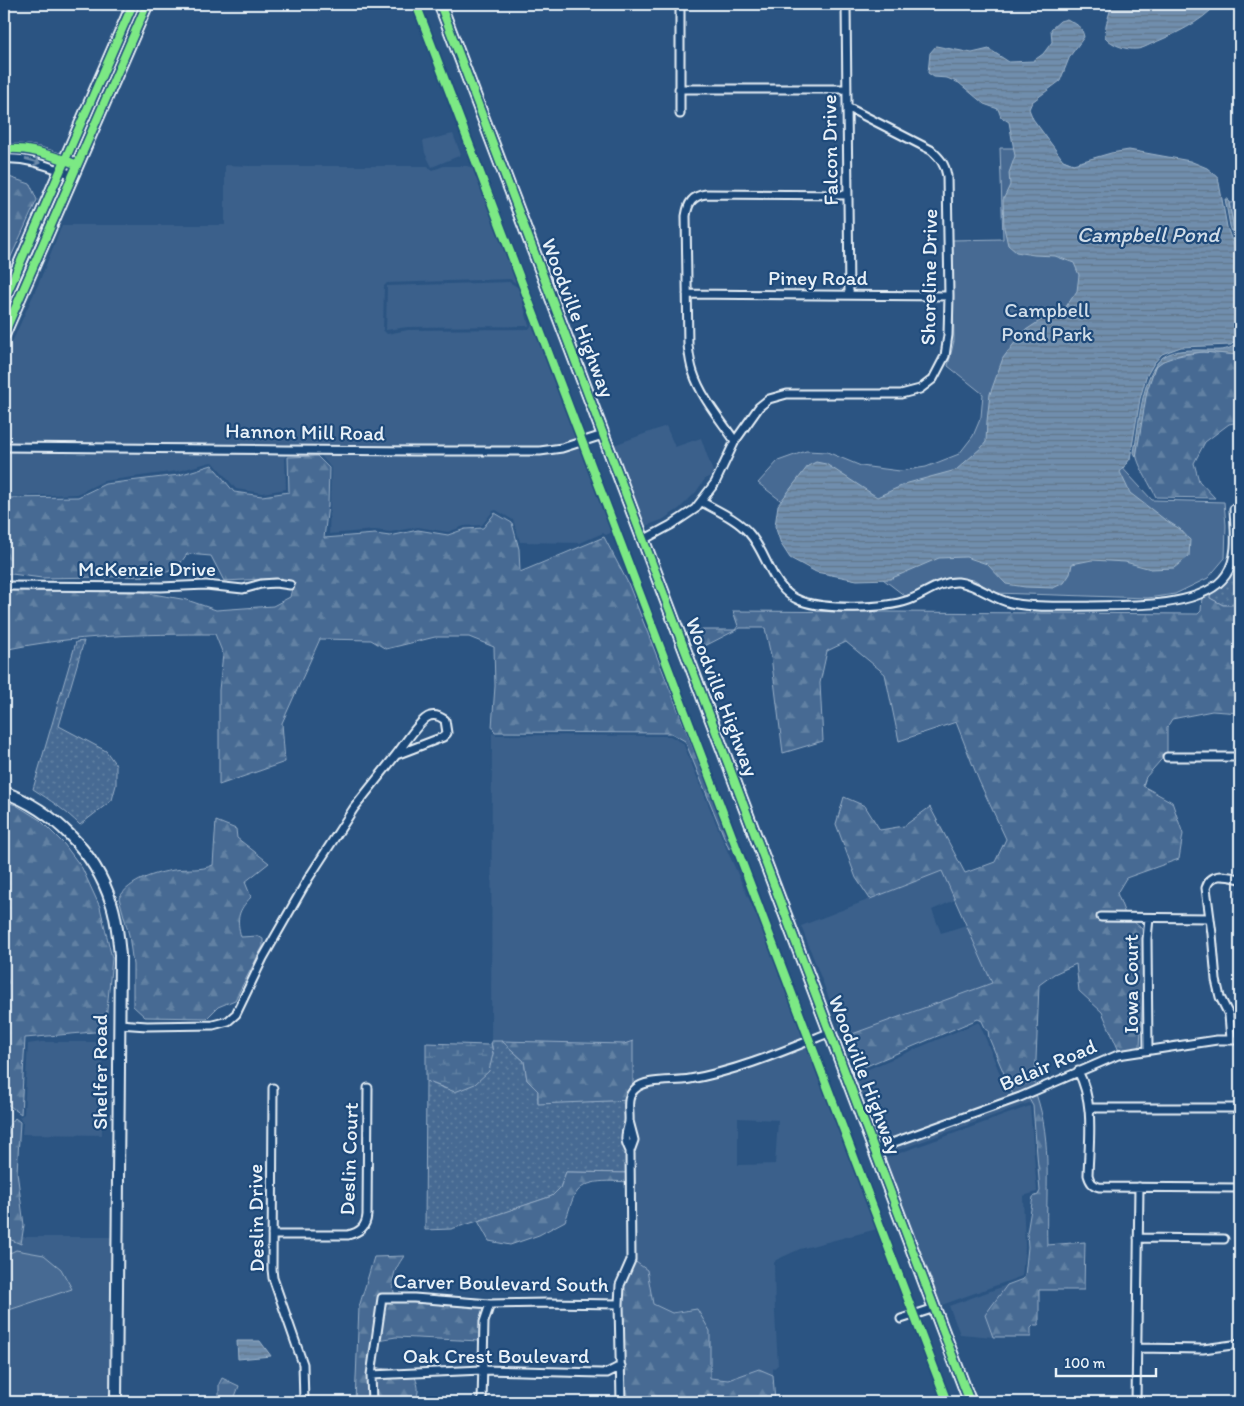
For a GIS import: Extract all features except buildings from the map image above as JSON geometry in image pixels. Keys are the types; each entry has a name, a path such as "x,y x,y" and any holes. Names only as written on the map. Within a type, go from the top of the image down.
{"main road":[{"path":"4,300 133,4"},
{"path":"4,334 147,4"},
{"name":"Woodville Highway","path":"440,4 970,1402"},
{"path":"34,231 32,248 34,264"},
{"path":"14,276 15,308"}],"street":[{"path":"680,4 680,114"},
{"name":"Falcon Drive","path":"846,4 849,295"},
{"path":"679,89 847,89"},
{"name":"Shoreline Drive","path":"643,540 686,516 702,502 715,483 735,441 759,407 774,397 786,394 901,394 912,392 927,384 938,370 945,356 948,335 949,296 947,176 943,162 931,150 847,107"},
{"path":"4,150 22,149 37,152 75,169"},
{"path":"4,159 23,159 63,165 75,169"},
{"path":"735,441 704,395 693,372 688,345 686,216 688,206 698,196 706,194 848,196"},
{"name":"Piney Road","path":"687,294 949,296"},
{"name":"Hannon Mill Road","path":"4,447 540,451 562,448 603,435"},
{"path":"702,502 733,519 748,532 757,543 777,581 787,592 798,600 830,607 884,606 911,599 944,584 960,582 996,598 1022,605 1050,607 1162,603 1197,595 1215,586 1236,561 1234,509"},
{"name":"McKenzie Drive","path":"4,586 161,587 206,585 243,589 276,582 290,585"},
{"path":"119,1024 147,1026 213,1025 228,1021 236,1014 263,958 308,879 354,808 396,755 424,720 430,716 437,715 445,720 447,733 443,737 396,755"},
{"path":"1167,757 1240,758"},
{"name":"Shelfer Road","path":"4,792 39,810 66,831 90,860 112,902 118,931 120,955 116,1402"},
{"path":"1232,1039 1229,1015 1220,997 1216,980 1206,888 1210,879 1222,876 1240,879"},
{"path":"1101,917 1210,918"},
{"name":"Iowa Court","path":"1148,1050 1147,939 1149,918"},
{"path":"621,1402 620,1285 631,1260 630,1151 626,1137 629,1121 629,1099 639,1086 654,1082 712,1075 831,1032"},
{"name":"Belair Road","path":"875,1149 1020,1096 1118,1055 1232,1039 1240,1040"},
{"path":"1078,1071 1084,1084 1089,1108 1089,1181 1093,1185 1099,1187 1240,1188"},
{"name":"Deslin Drive","path":"274,1088 273,1278 303,1364 304,1402"},
{"name":"Deslin Court","path":"272,1234 348,1235 360,1231 364,1227 368,1215 368,1088"},
{"path":"1089,1108 1240,1108"},
{"path":"1136,1402 1139,1187"},
{"path":"1138,1238 1224,1239"},
{"name":"Carver Boulevard South","path":"371,1375 382,1298 414,1298 490,1304 619,1304"},
{"path":"482,1402 484,1322 490,1304"},
{"path":"901,1319 935,1308"},
{"path":"1137,1348 1203,1349 1240,1344"},
{"name":"Oak Crest Boulevard","path":"371,1375 482,1370 607,1373 621,1366"},
{"path":"371,1375 372,1402"}],"shaded area":[{"path":"453,134 461,155 432,167 425,153 423,141"},
{"path":"225,165 428,166 433,170 444,166 467,166 486,172 586,437 561,444 540,447 4,443 4,360 62,225 225,225","holes":["510,279 522,287 532,325 529,329 408,330 387,334 383,330 384,286 387,283"]},
{"path":"509,282 519,288 529,326 408,327 386,330 387,286"},
{"path":"666,426 675,447 701,438 714,475 705,479 696,492 679,509 662,520 645,526 614,445"},
{"path":"589,444 621,528 606,535 603,533 580,543 520,542 513,520 496,510 493,511 482,525 464,526 448,532 418,527 390,532 375,530 329,534 331,468 320,454 540,455 562,452"},
{"path":"4,451 287,454 285,457 286,489 262,493 236,489 214,463 211,462 178,471 104,481 77,494 4,497"},
{"path":"492,733 496,735 670,736 683,743 727,850 778,964 803,1037 737,1063 711,1071 665,1079 665,1086 712,1079 739,1071 816,1042 885,1227 800,1249 776,1260 774,1263 778,1365 773,1369 773,1375 759,1369 728,1380 710,1378 710,1331 653,1304 647,1270 633,1260 633,1041 624,1044 491,1041","holes":["738,1118 778,1120 775,1164 738,1165"]},
{"path":"942,871 955,900 932,910 941,933 966,925 992,983 844,1037 801,926"},
{"path":"979,1022 1009,1096 887,1141 876,1136 852,1076"},
{"path":"41,1042 103,1042 102,1135 22,1134 23,1123 19,1117 24,1114 28,1044"},
{"path":"1028,1097 1032,1105 1029,1103 890,1153 888,1149"},
{"path":"1030,1106 1037,1192 1023,1196 1025,1247 1022,1276 939,1306 883,1159"},
{"path":"4,1237 112,1237 112,1402 4,1402"},
{"path":"1007,1285 985,1315 993,1337 960,1334 949,1306"}],"green space":[{"name":"Campbell Pond","path":"1000,148 1032,148 1212,218 1133,357 1106,450 1152,500 1224,502 1226,525 1225,558 1208,578 1175,594 1148,598 995,593 975,580 949,578 905,596 758,483 778,461 806,451 827,452 861,466 900,471 926,467 959,454 973,436 981,417 983,394 948,366 954,341 952,240 1003,239"},
{"path":"4,177 30,184 37,200 4,272"},
{"path":"1240,202 1240,244 1234,229 1229,203"},
{"path":"1203,352 1240,355 1240,422 1229,424 1205,442 1194,463 1199,481 1215,498 1156,497 1137,458 1142,412 1152,373 1155,367 1164,360"},
{"path":"317,456 329,468 328,505 324,538 375,534 390,536 418,530 448,535 465,529 483,528 495,513 512,523 519,549 520,572 604,537 628,583 732,847 729,849 685,741 671,733 495,732 492,727 495,686 494,647 469,637 435,637 386,649 371,640 320,639 282,723 285,762 219,785 219,690 223,654 215,634 82,638 4,650 4,590 142,592 187,600 216,610 273,606 290,597 293,584 265,579 224,581 211,556 187,554 177,568 157,576 42,578 4,573 4,498 78,497 105,484 179,475 212,465 234,492 262,496 289,492 288,457"},
{"path":"1238,553 1240,553 1240,605 1223,605 1210,598 1210,593 1225,581 1234,566"},
{"path":"1210,593 1210,598 1223,605 1240,605 1240,713 1212,711 1172,719 1167,727 1167,753 1146,777 1143,786 1172,802 1183,834 1179,859 1126,878 1117,893 1125,914 1142,929 1145,950 1140,1047 1119,1051 1102,1012 1079,991 1076,964 1054,974 1039,985 1035,1085 1013,1095 989,1038 988,1030 986,1030 982,1021 978,1019 857,1070 844,1037 992,983 942,871 870,899 856,878 836,824 844,797 865,806 880,830 904,826 930,807 965,873 995,862 1006,839 979,781 956,722 899,741 885,674 846,642 827,651 820,683 823,741 783,753 771,656 765,628 740,628 699,649 691,630 735,630 738,626 733,611 1198,614 1201,611 1202,597"},
{"path":"84,641 59,726 106,751 116,765 116,785 112,800 80,825 58,806 33,789 76,642"},
{"path":"4,801 16,805 40,820 64,844 82,868 100,907 112,958 105,1031 25,1038 21,1114 7,1104 4,1105"},
{"path":"216,821 236,829 237,838 269,863 245,882 251,897 243,906 239,915 241,937 258,936 263,939 263,946 235,1000 218,1007 207,1018 145,1017 133,1006 133,965 129,935 119,898 130,886 151,875 174,870 199,869 213,865"},
{"path":"491,1041 502,1041 524,1061 527,1080 538,1091 538,1103 633,1100 633,1173 566,1172 560,1188 552,1196 451,1229 425,1230 426,1081 446,1089 493,1054"},
{"path":"502,1041 624,1044 633,1041 633,1100 538,1104 538,1091 527,1080 524,1061"},
{"path":"491,1042 493,1054 489,1071 475,1084 455,1092 426,1081 426,1043 488,1045"},
{"path":"1036,1094 1045,1131 1047,1245 1085,1242 1084,1290 1039,1290 1039,1325 1034,1325 1031,1328 1031,1337 993,1337 985,1315 1007,1285 1023,1279 1025,1276 1028,1247 1027,1233 1033,1197 1038,1195 1040,1191 1033,1106 1028,1097"},
{"path":"15,1118 20,1122 17,1172 24,1225 21,1244 4,1237 4,1132"},
{"path":"566,1172 633,1173 633,1182 603,1181 588,1184 582,1187 575,1195 565,1221 539,1235 510,1245 489,1241 478,1221 552,1196 560,1188"},
{"path":"16,1250 44,1255 61,1269 72,1289 9,1310 5,1308 4,1256"},
{"path":"404,1256 394,1276 393,1287 396,1300 422,1303 483,1303 480,1341 396,1337 378,1340 376,1365 379,1368 413,1373 418,1388 418,1395 414,1402 355,1402 359,1307 374,1257"},
{"path":"633,1260 647,1270 653,1304 672,1313 697,1309 710,1331 710,1378 728,1380 759,1369 773,1375 775,1402 618,1402 622,1372 624,1275"},
{"path":"222,1378 239,1386 233,1402 219,1402 219,1384"}],"water":[{"path":"1112,4 1217,4 1203,17 1187,27 1139,49 1132,49 1115,45 1105,37 1106,25"},
{"name":"Campbell Pond","path":"1067,19 1080,28 1084,37 1070,56 1060,81 1032,102 1029,109 1033,119 1063,160 1073,164 1129,150 1190,161 1207,168 1218,177 1227,227 1240,263 1240,336 1231,345 1181,347 1162,354 1154,363 1146,377 1140,399 1130,459 1120,472 1130,493 1180,529 1190,540 1189,556 1174,568 1151,569 1125,562 1092,560 1072,564 1070,574 1064,583 1053,588 1006,584 987,564 966,557 939,558 890,579 857,580 816,572 790,558 781,544 775,526 778,505 808,466 816,462 826,464 877,497 908,483 956,470 986,442 990,394 1003,358 1023,332 1065,308 1077,291 1079,275 1074,263 1055,256 1016,252 1008,245 1004,228 1003,200 1010,185 1009,173 1015,156 1009,122 1001,117 998,109 984,104 959,83 947,78 934,77 928,73 930,53 936,46 972,53 989,49 1009,62 1033,61 1043,54 1052,42 1051,29 1060,21"},
{"path":"1225,199 1228,199 1234,229 1240,244 1240,255 1230,226"},
{"path":"1240,341 1240,355 1203,352 1183,354 1163,361 1155,367 1147,391 1136,457 1134,452 1145,388 1150,376 1156,365 1163,357 1178,351 1224,350"},
{"path":"237,1341 260,1341 271,1356 238,1359"}],"cycle path":[{"path":"4,300 133,4"},
{"path":"4,334 147,4"},
{"path":"416,4 947,1402"},
{"path":"440,4 970,1402"},
{"path":"4,149 30,150 73,163"}],"park label":[{"name":"Campbell Pond Park","path":"1047,322"}]}
